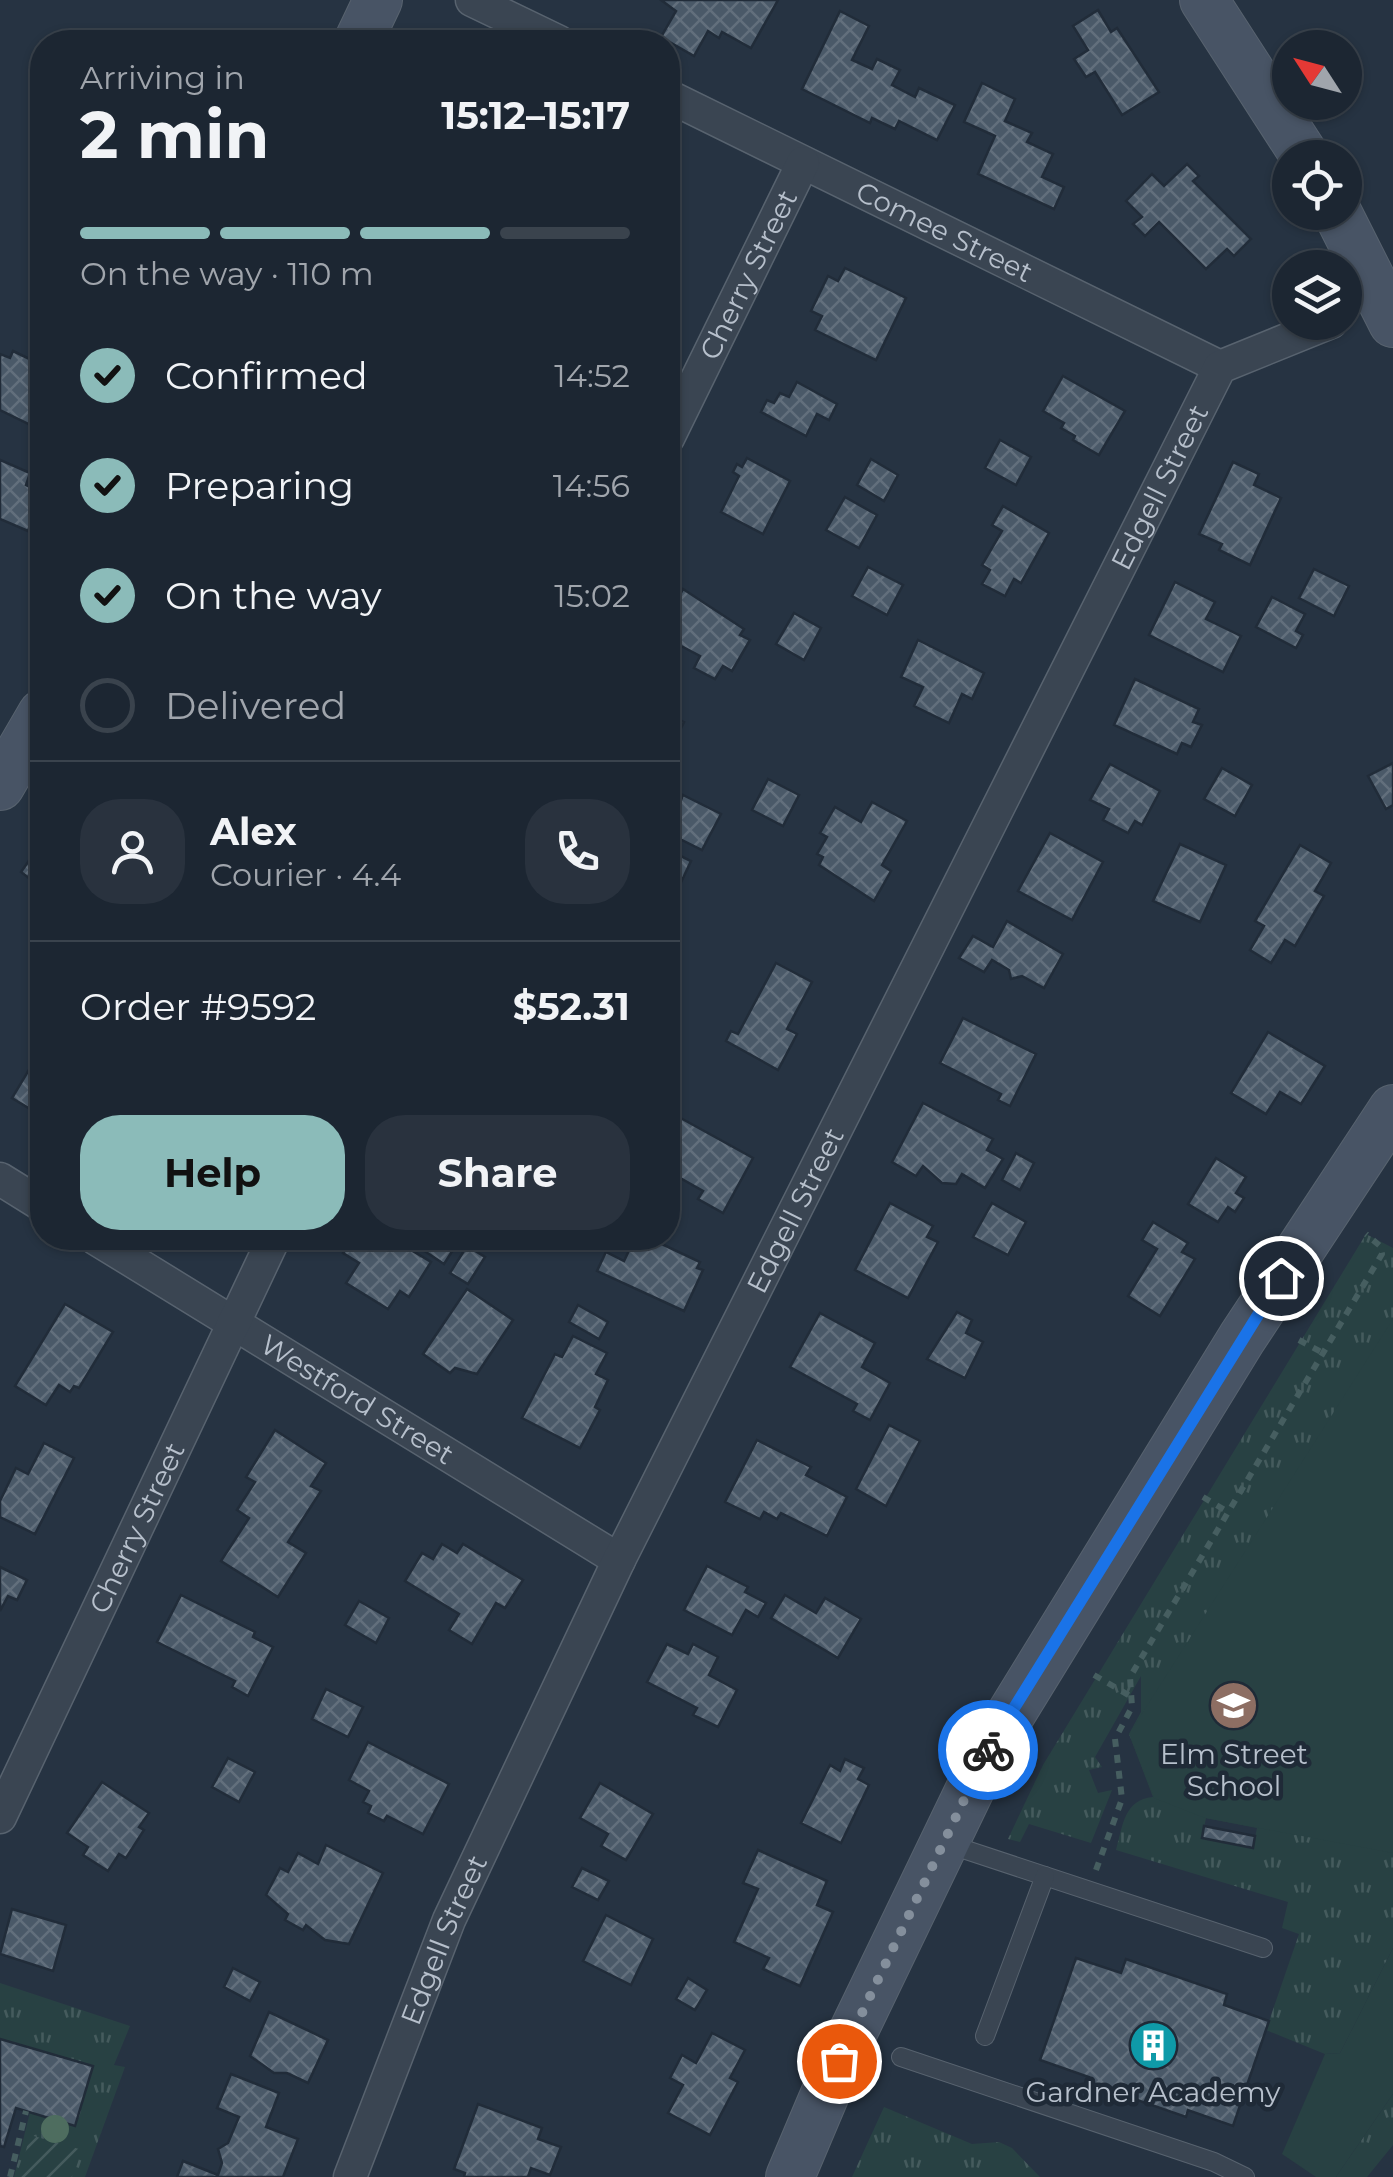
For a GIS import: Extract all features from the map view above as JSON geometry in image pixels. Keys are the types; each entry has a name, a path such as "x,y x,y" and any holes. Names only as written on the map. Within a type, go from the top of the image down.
{"street":[{"path":"364,30 378,0"},
{"path":"472,0 534,30"},
{"path":"1204,0 1294,140"},
{"name":"Comee Street","path":"680,102 1220,367"},
{"name":"Cherry Street","path":"680,414 803,163"},
{"path":"1345,230 1378,311"},
{"path":"1220,367 1287,340"},
{"name":"Edgell Street","path":"350,2177 449,1920 619,1560 1220,367"},
{"path":"0,786 30,735"},
{"path":"790,2177 942,1842 990,1748 1316,1223 1393,1109"},
{"path":"0,1179 30,1198"},
{"name":"Westford Street","path":"115,1250 619,1560"},
{"name":"Cherry Street","path":"0,1817 268,1250"}],"lane":[{"path":"942,1842 1262,1948"},
{"path":"984,2036 1045,1876"},
{"path":"900,2056 1245,2177"}],"path":[{"path":"1089,1890 1122,1798 1115,1739 1133,1698 1130,1677 1382,1254 1380,1246 1366,1234"},
{"path":"1300,1340 1322,1353"},
{"path":"1203,1497 1228,1512"},
{"path":"1094,1675 1133,1698"},
{"path":"10,2177 25,2115 13,2116"}],"green space":[{"path":"1366,1234 1393,1248 1393,1948 1340,2053 1325,2054 1266,2030 1299,1934 1282,1928 1288,1902 1116,1850 1130,1808 1153,1797 1129,1734 1141,1712 1141,1676 1095,1757 1102,1767 1089,1770 1098,1793 1112,1790 1091,1843 1029,1824 1020,1842 1008,1839 1043,1765","holes":["1206,1818 1257,1828 1253,1847 1202,1837"]},
{"path":"1393,1319 1393,1853 1205,1818 1154,1798 1129,1734"},
{"path":"1393,1948 1393,2094 1336,2177 1316,2177 1282,2154 1325,2054 1340,2053"},
{"path":"0,1983 130,2026 114,2065 125,2067 85,2177 14,2177 30,2112 75,2125 93,2067 0,2039"},
{"path":"1393,2094 1393,2145 1367,2177 1336,2177"},
{"path":"884,2107 972,2144 999,2142 1012,2148 1040,2177 852,2177"},
{"path":"30,2135 79,2149 72,2177 19,2177"}],"building":[{"path":"661,0 778,0 751,48 722,32 719,38 708,31 694,56 680,48 680,30 665,30 676,11"},
{"path":"1098,10 1111,32 1117,28 1159,92 1122,115 1095,72 1086,77 1074,59 1088,50 1073,26"},
{"path":"840,11 869,26 852,60 872,69 877,59 900,70 892,85 915,97 919,88 955,105 937,140 899,121 895,129 872,118 870,123 802,89"},
{"path":"982,83 1015,99 1005,121 1032,133 1027,142 1053,154 1042,177 1064,187 1054,209 978,174 995,136 964,122"},
{"path":"1187,164 1199,176 1193,181 1251,239 1234,256 1227,249 1206,269 1159,222 1145,236 1133,224 1142,217 1126,201 1152,174 1164,186"},
{"path":"845,268 906,298 876,360 815,330 822,316 811,311 828,276 838,281"},
{"path":"13,351 30,359 30,425 0,410 0,354 10,358"},
{"path":"1063,376 1125,411 1099,455 1073,440 1075,436 1061,428 1064,423 1043,411"},
{"path":"797,382 837,404 829,420 817,414 806,436 761,412 767,400 774,403 780,393 789,397"},
{"path":"1000,440 1031,457 1016,485 985,468"},
{"path":"747,458 790,481 763,534 721,512 739,476 733,472"},
{"path":"871,459 898,475 884,501 857,485"},
{"path":"0,460 30,473 26,485 30,487 30,525 28,531 0,519"},
{"path":"1233,462 1259,474 1254,485 1281,498 1250,565 1219,550 1222,544 1199,534"},
{"path":"845,497 877,515 859,548 826,530"},
{"path":"1003,506 1049,533 1021,583 1014,579 1005,596 982,584 990,570 982,565 1002,531 992,525"},
{"path":"868,567 903,585 887,615 852,596"},
{"path":"1314,569 1349,586 1334,616 1299,598"},
{"path":"1175,582 1215,602 1206,619 1241,636 1223,672 1149,635"},
{"path":"683,589 744,629 740,635 750,640 732,671 723,666 715,679 694,668 700,656 680,645"},
{"path":"1272,597 1305,614 1296,631 1303,635 1296,648 1256,627"},
{"path":"794,613 821,628 804,660 776,644"},
{"path":"918,640 984,673 972,699 962,694 949,723 914,706 923,687 901,677"},
{"path":"1135,679 1199,709 1193,722 1202,725 1191,747 1182,743 1177,754 1114,725"},
{"path":"1393,763 1393,805 1386,809 1368,776"},
{"path":"1110,764 1160,791 1142,825 1135,821 1128,833 1103,820 1109,809 1090,800"},
{"path":"1222,768 1252,785 1235,816 1204,799"},
{"path":"768,779 799,795 783,826 752,810"},
{"path":"683,795 721,814 702,850 680,839"},
{"path":"872,802 907,821 882,865 891,871 874,901 819,865 823,857 817,854 827,837 820,833 835,807 861,822"},
{"path":"1050,833 1103,862 1072,920 1018,891"},
{"path":"1180,844 1226,865 1200,922 1153,901"},
{"path":"1300,845 1331,863 1315,891 1324,896 1295,946 1285,940 1271,963 1250,950 1264,926 1255,921"},
{"path":"680,856 691,861 680,884"},
{"path":"30,859 30,879 21,872"},
{"path":"1007,921 1063,954 1044,988 1022,976 1011,979 1009,970 992,960 984,972 959,958 973,936 993,947"},
{"path":"776,963 812,982 787,1029 797,1034 778,1070 726,1041 731,1031 738,1034"},
{"path":"963,1018 1036,1054 1010,1106 998,1100 1001,1094 940,1063"},
{"path":"1268,1032 1325,1066 1301,1104 1280,1092 1266,1114 1231,1093"},
{"path":"30,1068 30,1109 12,1098"},
{"path":"923,1103 993,1139 987,1150 1003,1159 985,1188 962,1174 956,1184 942,1183 923,1166 916,1176 892,1162"},
{"path":"680,1118 753,1158 723,1213 698,1199 703,1191 680,1178"},
{"path":"1016,1153 1034,1163 1020,1190 1002,1180"},
{"path":"1216,1158 1246,1177 1236,1193 1244,1198 1235,1212 1228,1207 1218,1222 1188,1204"},
{"path":"890,1203 933,1226 927,1237 938,1242 908,1298 855,1270"},
{"path":"992,1203 1026,1222 1008,1255 973,1237"},
{"path":"1153,1222 1188,1243 1182,1252 1195,1259 1160,1316 1128,1296 1157,1249 1142,1240"},
{"path":"411,1250 431,1262 409,1297 400,1291 388,1309 346,1283 359,1263 343,1253"},
{"path":"423,1250 453,1250 444,1264"},
{"path":"464,1250 485,1257 468,1284 450,1273"},
{"path":"629,1250 674,1250 700,1262 697,1268 703,1270 684,1311 597,1271 606,1252 624,1261"},
{"path":"467,1289 513,1320 477,1374 455,1368 450,1373 423,1354"},
{"path":"65,1304 113,1332 79,1388 74,1386 70,1392 59,1385 46,1405 15,1386"},
{"path":"578,1305 608,1322 599,1339 569,1322"},
{"path":"957,1312 972,1320 966,1333 983,1342 965,1378 927,1359"},
{"path":"820,1313 875,1343 862,1367 890,1383 870,1420 853,1411 857,1404 790,1367"},
{"path":"573,1336 607,1353 596,1374 608,1380 595,1407 600,1410 580,1448 522,1418 555,1354 562,1357"},
{"path":"889,1425 920,1441 886,1506 856,1489"},
{"path":"275,1430 326,1463 311,1486 321,1491 288,1542 306,1553 278,1597 221,1561 249,1518 237,1510 255,1482 246,1477"},
{"path":"757,1440 811,1467 806,1475 847,1497 827,1536 781,1513 777,1519 764,1512 760,1519 725,1502"},
{"path":"44,1443 74,1458 35,1534 0,1517 0,1501 16,1468 28,1474"},
{"path":"442,1544 457,1553 463,1544 523,1580 505,1608 496,1603 472,1644 449,1630 459,1614 405,1581 422,1553 433,1559"},
{"path":"707,1566 748,1587 745,1592 766,1603 758,1617 746,1610 732,1635 684,1610"},
{"path":"0,1567 27,1580 17,1600 8,1596 0,1611"},
{"path":"181,1595 255,1632 253,1637 273,1647 248,1696 232,1687 235,1681 157,1642"},
{"path":"785,1595 816,1613 825,1598 861,1619 838,1658 771,1618"},
{"path":"359,1601 389,1618 376,1643 345,1625"},
{"path":"667,1644 688,1654 693,1644 718,1657 709,1675 737,1690 718,1727 693,1715 697,1708 647,1682"},
{"path":"326,1689 363,1707 348,1737 312,1719"},
{"path":"368,1742 449,1784 423,1834 387,1816 384,1821 368,1813 371,1806 363,1802 369,1791 349,1780"},
{"path":"228,1758 255,1772 239,1802 212,1787"},
{"path":"845,1759 864,1768 858,1779 869,1785 841,1843 801,1823 830,1765 840,1771"},
{"path":"102,1782 149,1813 139,1827 144,1830 126,1858 119,1854 108,1871 83,1855 88,1847 67,1833"},
{"path":"600,1783 653,1814 626,1860 601,1846 608,1834 580,1818"},
{"path":"1204,1826 1255,1836 1253,1848 1202,1838"},
{"path":"326,1845 383,1873 349,1944 325,1940 306,1925 303,1930 285,1920 288,1914 266,1895 280,1868 288,1872 298,1853 318,1864"},
{"path":"758,1850 827,1881 817,1905 833,1912 800,1986 763,1969 769,1958 734,1942 758,1889 743,1883"},
{"path":"582,1868 609,1881 598,1900 572,1887"},
{"path":"12,1909 66,1925 53,1971 0,1954"},
{"path":"606,1915 653,1939 631,1985 583,1961"},
{"name":"Gardner Academy","path":"1076,1958 1121,1973 1126,1959 1227,1994 1224,2005 1269,2021 1233,2126 1188,2110 1186,2117 1088,2083 1089,2077 1040,2060"},
{"path":"233,1968 260,1982 250,2001 224,1987"},
{"path":"688,1978 707,1990 695,2010 676,1999"},
{"path":"269,2012 328,2040 308,2083 287,2073 274,2073 250,2056"},
{"path":"712,2033 745,2050 730,2078 738,2082 710,2135 668,2113 683,2085 670,2078 682,2055 696,2063"},
{"path":"0,2039 93,2066 75,2126 16,2108 4,2147 0,2146"},
{"path":"231,2074 279,2093 266,2127 298,2139 283,2177 177,2177 183,2161 218,2175 222,2163 218,2149 228,2143 239,2117 217,2108"},
{"path":"478,2104 542,2128 538,2139 561,2147 550,2175 531,2168 528,2177 464,2177 465,2173 454,2169"}],"way so far":[{"path":"839,2061 988,1750"}],"place":[{"name":"Elm Street School","path":"1234,1706"},
{"name":"Gardner Academy","path":"1153,2045"}],"route":[{"path":"988,1750 1281,1278"}]}
